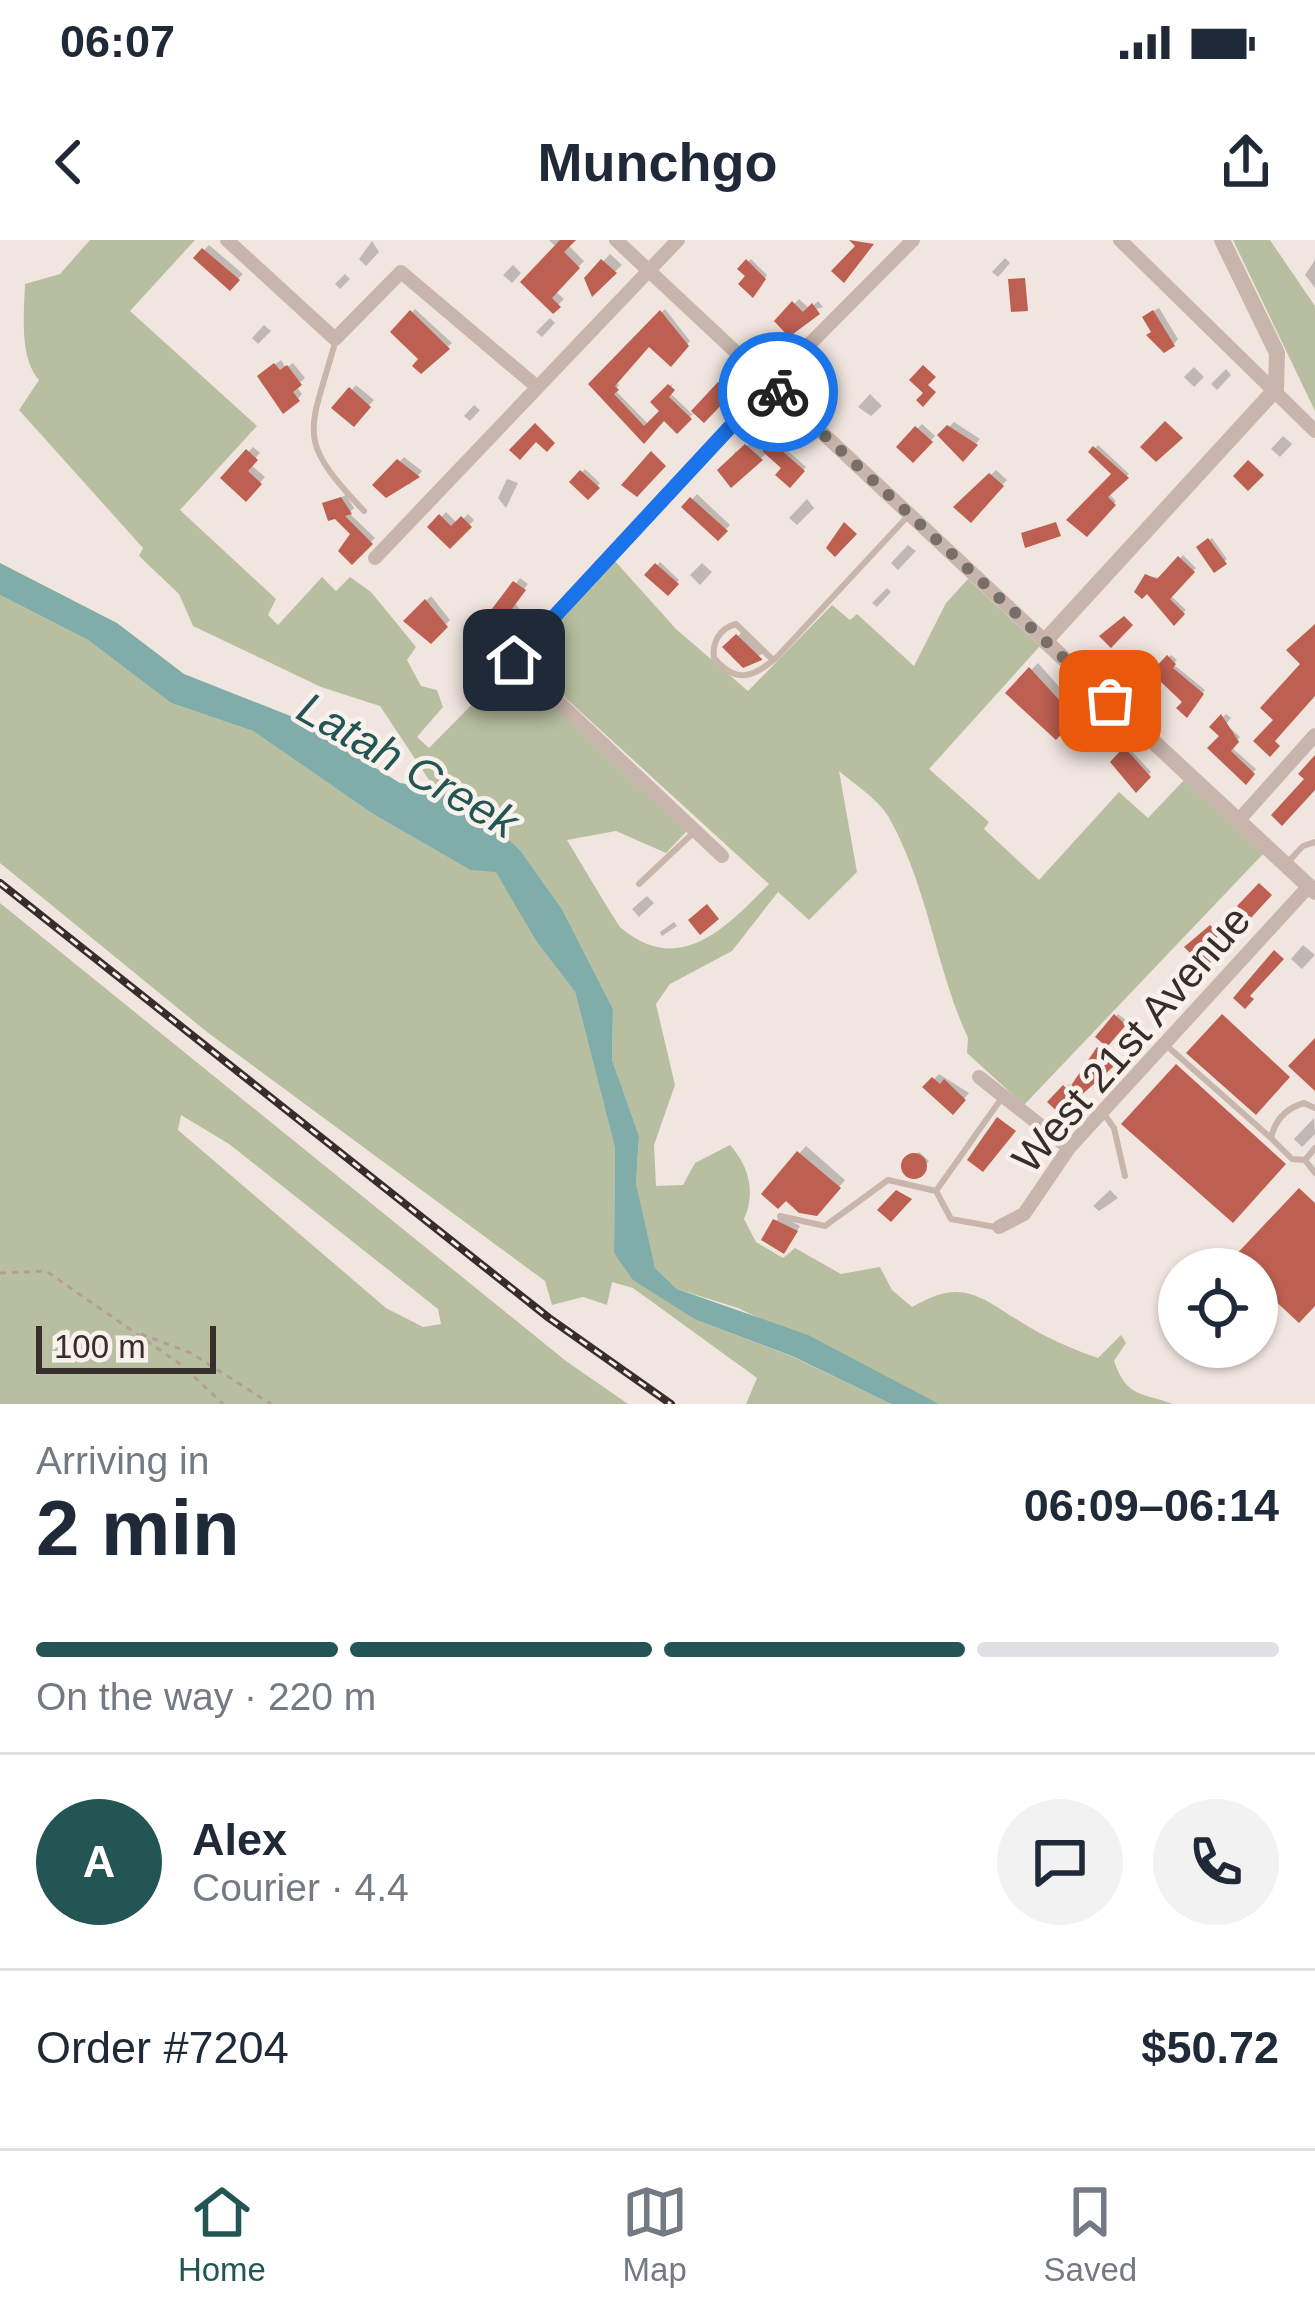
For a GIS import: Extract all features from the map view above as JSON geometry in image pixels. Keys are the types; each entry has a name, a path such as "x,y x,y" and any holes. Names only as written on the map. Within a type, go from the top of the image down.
{"street":[{"path":"227,240 335,339 401,272 536,386"},
{"path":"616,240 1313,890"},
{"path":"375,558 678,240"},
{"path":"722,856 514,660 770,384 913,240"},
{"path":"1120,240 1315,431"},
{"path":"1046,641 1276,389 1279,360 1222,240"},
{"path":"1238,821 1315,735"},
{"name":"West 21st Avenue","path":"999,1227 1024,1214 1069,1148 1313,890"},
{"path":"979,1077 1069,1148"}],"lane":[{"path":"335,339 312,440 325,471 364,512"},
{"path":"773,660 736,625 724,630 714,646 719,664 741,677 773,660 909,514"},
{"path":"639,884 695,830"},
{"path":"1286,865 1303,845 1315,842"},
{"path":"1164,1044 1292,1159 1305,1160 1315,1173"},
{"path":"936,1191 981,1120 1003,1096"},
{"path":"1271,1138 1280,1118 1293,1106 1304,1102 1315,1108"},
{"path":"1102,1112 1114,1128 1125,1176"},
{"path":"1305,1160 1315,1148"},
{"path":"780,1216 825,1226 888,1180 936,1191 951,1219 999,1227"}],"path":[{"path":"0,1273 46,1271 139,1334 224,1404"},
{"path":"139,1334 191,1352 271,1404"}],"green space":[{"path":"90,240 195,240 130,311 257,426 180,510 276,599 268,615 278,625 322,577 336,591 350,577 371,592 416,647 407,660 421,686 437,690 443,707 417,737 429,748 510,666 688,830 666,853 616,831 567,840 621,928 643,942 663,948 701,941 769,884 525,661 525,653 614,560 676,629 748,691 832,605 850,620 857,614 914,666 946,603 968,579 1040,646 929,769 989,822 984,829 1039,880 1119,792 1148,818 1184,780 1263,854 1024,1105 967,1053 968,1038 902,843 884,810 839,771 857,872 809,920 778,892 732,951 670,984 656,1004 675,1085 654,1145 656,1186 683,1185 695,1163 730,1145 749,1180 744,1219 756,1242 783,1258 795,1248 841,1274 880,1267 892,1290 912,1307 944,1293 969,1294 1049,1338 1098,1358 1121,1335 1126,1343 1114,1361 1124,1382 1136,1392 1173,1404 939,1404 738,1308 677,1289 655,1268 636,1184 639,1136 612,1061 613,1009 562,909 520,850 477,811 435,789 380,706 321,687 193,626 179,594 139,556 143,548 19,410 39,380 26,347 25,284 60,274"},
{"path":"1233,240 1270,240 1315,306 1315,411"},
{"path":"0,595 88,640 171,703 253,731 373,814 470,870 496,871 536,941 575,992 615,1148 614,1253 696,1320 791,1356 891,1404 746,1404 757,1378 633,1288 612,1282 607,1305 583,1297 552,1305 545,1281 207,1032 0,863"},
{"path":"0,903 566,1361 628,1404 0,1404","holes":["181,1115 229,1144 438,1309 441,1324 423,1327 386,1308 178,1130"]}],"water":[{"path":"0,563 117,623 184,674 293,717 400,783 435,789 477,811 520,850 562,909 613,1009 612,1060 639,1136 636,1184 655,1268 677,1289 808,1335 939,1404 891,1404 792,1356 696,1320 633,1280 614,1253 615,1148 575,992 536,941 496,872 470,870 373,814 253,731 171,703 88,640 0,595"}],"building":[{"path":"560,240 576,240 564,252 580,268 552,298 561,307 553,314 520,282"},
{"path":"849,240 874,244 844,283 831,271 855,246"},
{"path":"202,248 240,280 230,291 193,258"},
{"path":"601,259 617,273 592,297 584,278"},
{"path":"746,259 766,279 753,298 738,284 745,276 737,269"},
{"path":"1025,278 1028,311 1011,312 1008,279"},
{"path":"792,301 803,312 812,303 820,314 789,337 774,321"},
{"path":"410,310 450,349 421,374 412,366 418,359 390,332"},
{"path":"660,310 689,346 671,367 649,347 615,386 619,390 614,394 644,426 659,411 650,402 668,384 675,390 669,397 692,419 677,434 664,421 644,444 588,384"},
{"path":"1153,310 1175,346 1164,353 1146,335 1151,332 1142,317"},
{"path":"274,363 280,370 287,365 302,385 293,392 300,401 283,414 257,376"},
{"path":"923,365 936,377 928,385 936,392 923,407 916,400 923,393 909,380"},
{"path":"812,368 831,384 816,400 798,383"},
{"path":"718,382 731,395 704,423 691,411"},
{"path":"349,387 371,407 354,427 331,408"},
{"path":"1165,421 1183,438 1156,462 1140,447"},
{"path":"535,423 555,443 547,452 536,442 520,460 509,450"},
{"path":"947,425 978,445 963,462 937,435"},
{"path":"915,426 933,442 913,463 896,447"},
{"path":"777,434 786,442 780,449 805,471 790,488 775,475 781,468 762,451"},
{"path":"745,444 763,460 731,488 717,470"},
{"path":"1093,446 1129,478 1108,497 1116,505 1087,537 1066,520 1111,474 1088,452"},
{"path":"246,449 258,460 248,471 262,484 246,502 220,478"},
{"path":"651,451 666,466 637,497 621,485"},
{"path":"397,459 420,477 386,498 372,485"},
{"path":"1248,460 1264,475 1248,491 1233,476"},
{"path":"580,470 600,488 588,500 569,482"},
{"path":"989,473 1004,486 971,523 953,507"},
{"path":"341,497 352,514 345,516 373,544 352,565 338,551 350,534 335,519 328,521 322,503"},
{"path":"690,497 728,531 718,541 681,507"},
{"path":"439,514 451,526 461,516 472,527 450,549 427,527"},
{"path":"844,522 857,534 835,557 826,548"},
{"path":"1056,522 1061,536 1025,548 1021,533"},
{"path":"1208,538 1227,564 1214,573 1196,547"},
{"path":"1178,556 1195,572 1170,599 1185,614 1174,626 1147,594 1142,599 1134,592 1145,574 1157,579"},
{"path":"655,563 679,584 668,596 644,575"},
{"path":"513,581 526,590 512,609 527,629 512,646 485,618"},
{"path":"425,599 448,627 431,644 403,621"},
{"path":"1124,616 1133,625 1111,648 1099,636"},
{"path":"1315,624 1315,696 1275,741 1280,746 1270,757 1253,741 1273,720 1260,708 1300,664 1286,650"},
{"path":"736,634 762,660 743,668 722,647"},
{"path":"1167,655 1176,664 1173,668 1204,694 1187,718 1176,708 1182,702 1160,681 1147,695 1138,686"},
{"path":"1029,667 1061,702 1100,724 1084,741 1069,726 1056,740 1005,693"},
{"path":"1221,714 1239,742 1231,751 1255,774 1246,785 1207,748 1219,736 1209,727"},
{"path":"1124,747 1151,777 1136,793 1110,762"},
{"path":"1315,755 1315,790 1282,826 1271,815 1304,779 1298,774"},
{"path":"1259,883 1272,895 1250,919 1237,906"},
{"path":"707,904 719,919 700,935 688,920"},
{"path":"1210,925 1220,934 1208,949 1216,957 1205,968 1184,947"},
{"path":"1274,950 1284,959 1250,996 1254,999 1245,1009 1233,998"},
{"path":"1114,1014 1126,1025 1107,1047 1095,1037"},
{"path":"1222,1014 1290,1077 1256,1115 1186,1053"},
{"path":"1315,1038 1315,1091 1288,1066"},
{"path":"1097,1047 1114,1060 1113,1067 1060,1114 1047,1102 1063,1085 1068,1090"},
{"path":"1176,1064 1286,1164 1233,1223 1121,1124"},
{"path":"932,1077 940,1084 944,1079 966,1100 953,1115 922,1087"},
{"path":"997,1117 1016,1131 983,1172 967,1160"},
{"path":"797,1151 841,1188 817,1216 799,1213 786,1201 778,1209 761,1194"},
{"path":"914,1153 927,1166 914,1179 901,1166"},
{"path":"1299,1188 1315,1203 1315,1306 1299,1323 1278,1304 1278,1248 1242,1248"},
{"path":"896,1190 912,1199 891,1222 877,1210"},
{"path":"773,1219 798,1231 784,1254 761,1240"}],"railway":[{"path":"0,883 549,1318 671,1404"}],"way so far":[{"path":"778,392 1110,701"}],"route":[{"path":"514,660 770,384 778,392"}],"water label":[{"name":"Latah Creek","path":"408,765"}]}
